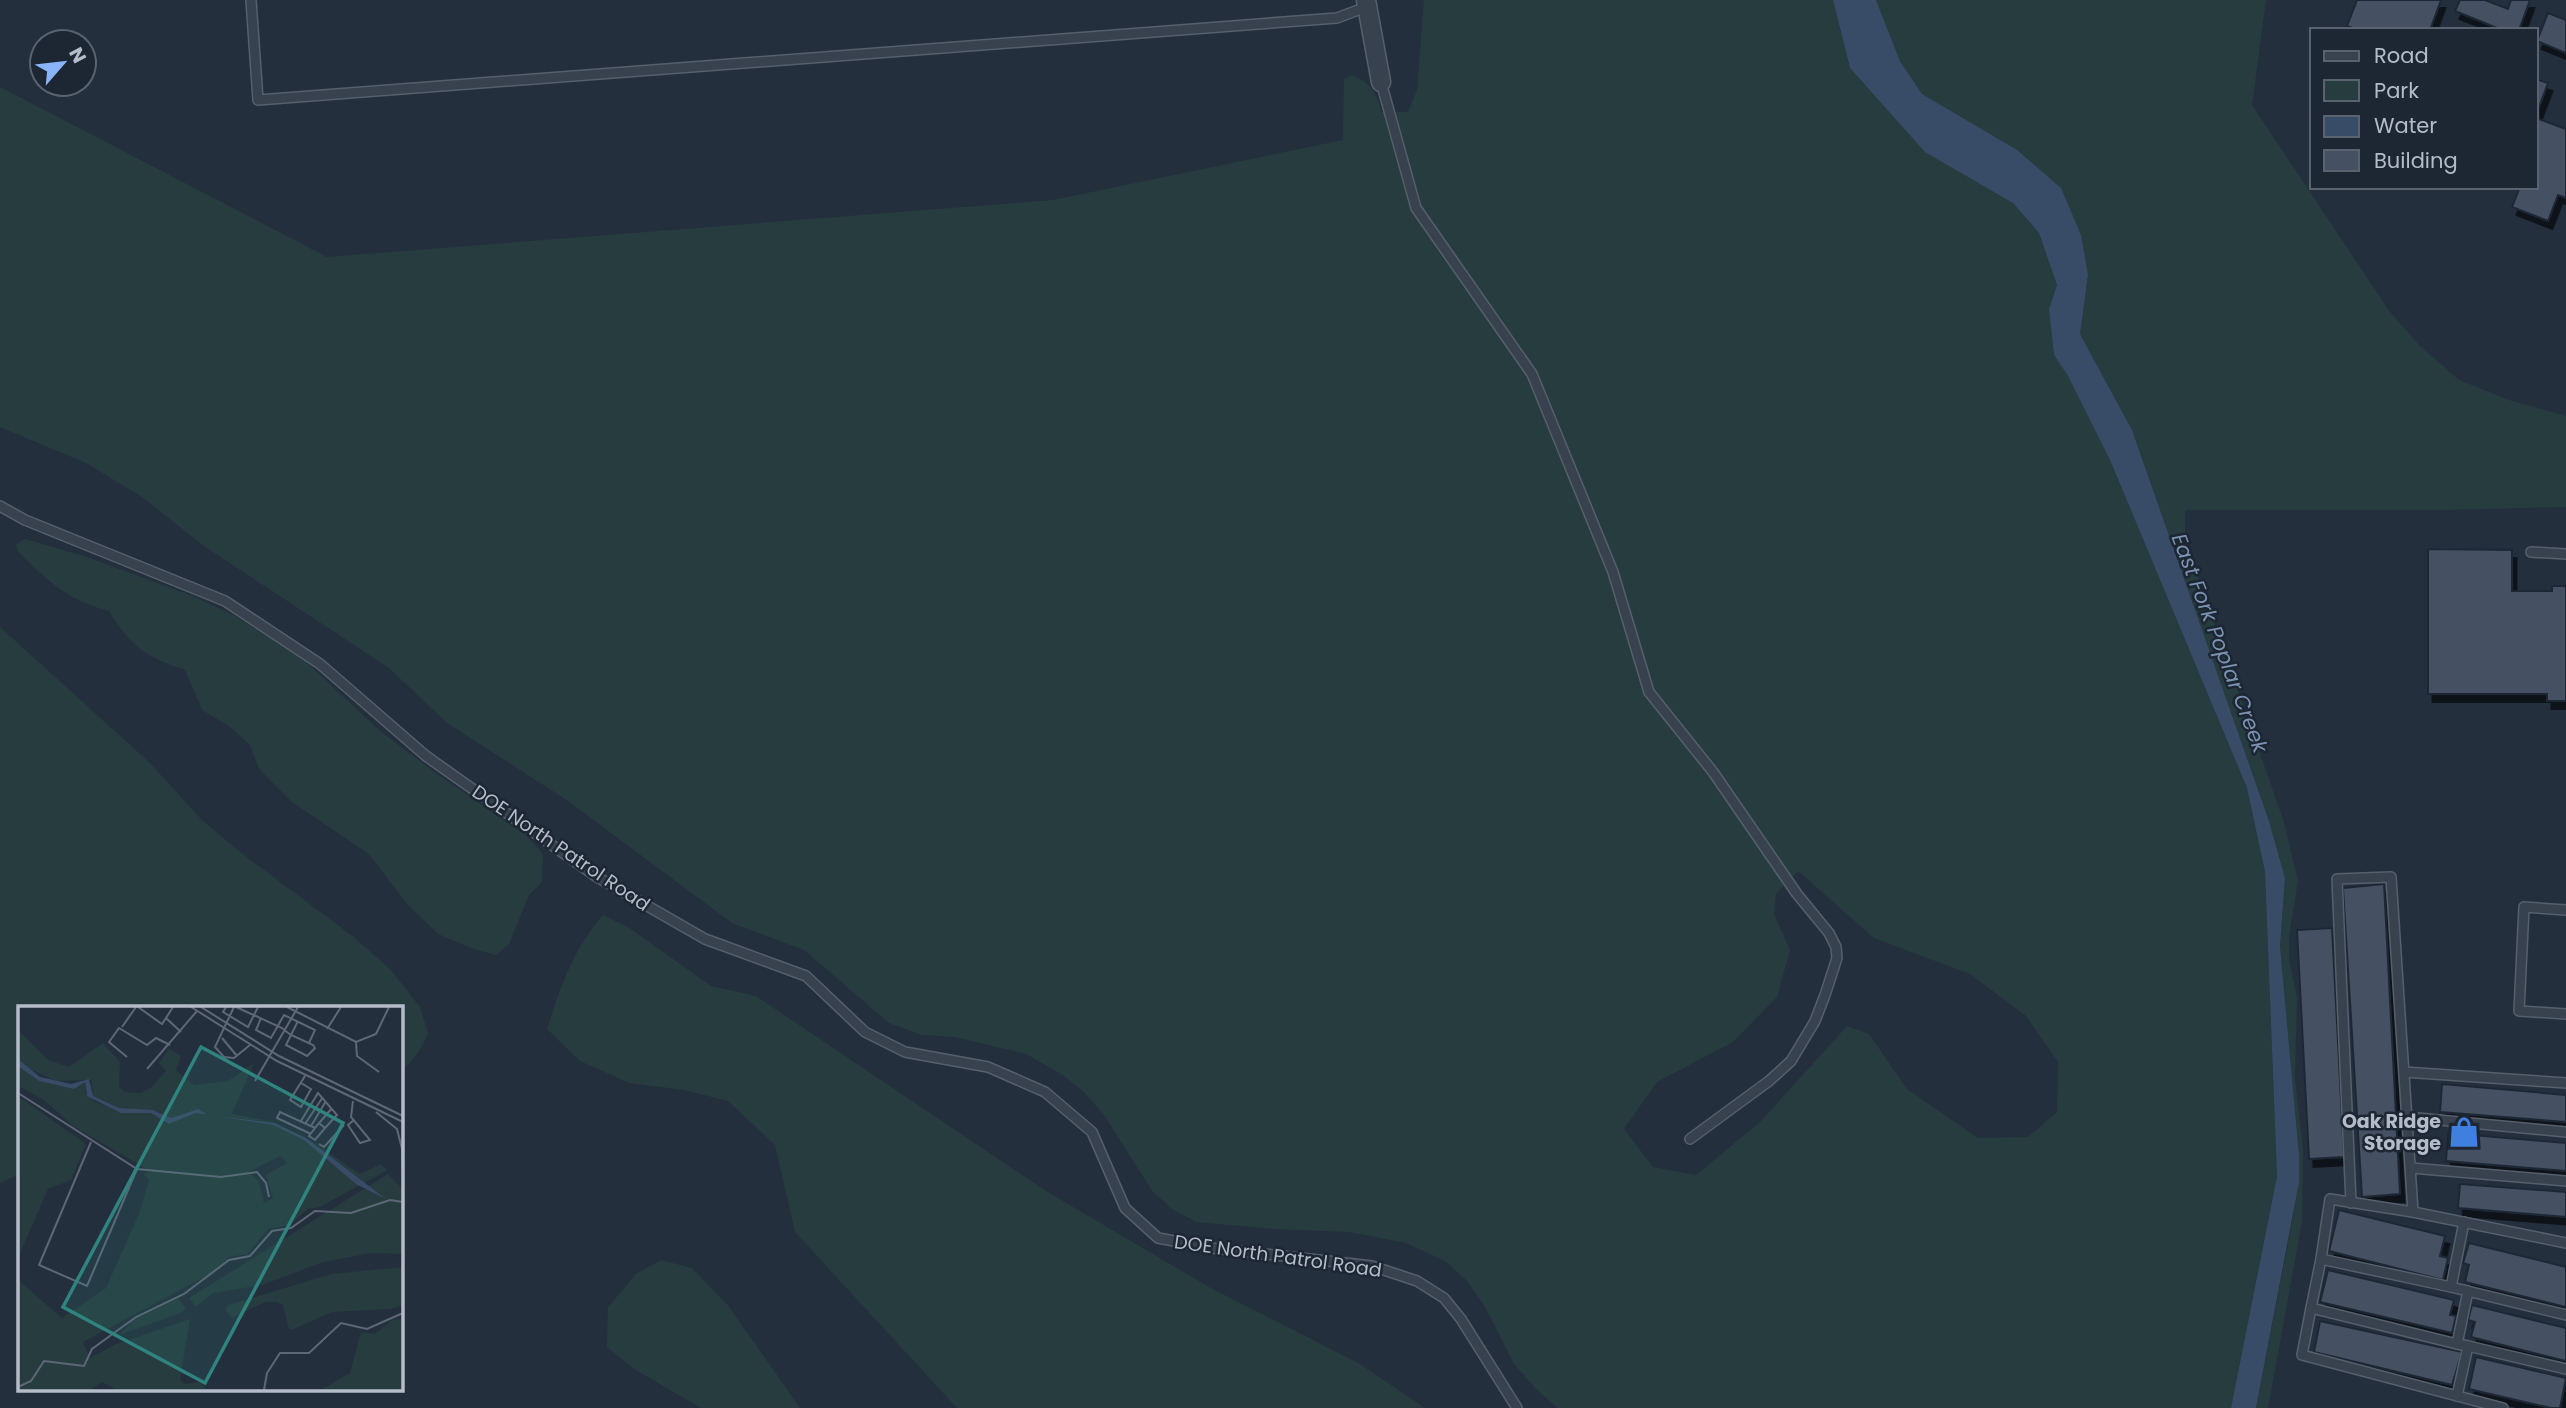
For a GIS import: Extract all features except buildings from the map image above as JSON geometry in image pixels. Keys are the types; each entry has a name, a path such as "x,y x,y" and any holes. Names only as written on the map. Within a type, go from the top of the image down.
{"street":[{"path":"1366,4 1381,82"}],"lane":[{"path":"251,0 258,100 1337,18 1366,4"},
{"path":"1381,82 1416,208 1532,374 1613,572 1649,692 1713,772 1797,894 1829,933 1836,947 1837,958 1815,1021 1791,1061 1769,1081 1690,1139"},
{"name":"DOE North Patrol Road","path":"0,506 25,520 225,601 320,664 426,756 597,877 705,939 806,976 865,1032 905,1052 988,1067 1045,1092 1093,1132 1125,1208 1158,1238 1212,1248 1372,1266 1417,1281 1444,1298 1461,1319 1517,1408"},
{"path":"2532,551 2566,554"},
{"path":"2351,1203 2337,879 2391,877 2413,1212"},
{"path":"2566,910 2525,908 2519,1011 2566,1014"},
{"path":"2404,1072 2566,1083"},
{"path":"2407,1117 2566,1132"},
{"path":"2411,1168 2566,1181"},
{"path":"2503,1408 2302,1355 2330,1199 2413,1212 2566,1243"},
{"path":"2451,1287 2464,1222"},
{"path":"2321,1258 2566,1315"},
{"path":"2457,1343 2468,1291"},
{"path":"2311,1307 2566,1369"},
{"path":"2457,1396 2468,1346"}],"green space":[{"path":"1424,0 1833,0 1850,68 1885,105 1974,179 2013,203 2039,233 2057,285 2049,309 2054,355 2068,376 2110,460 2247,788 2265,872 2277,1176 2231,1408 1558,1408 1537,1390 1514,1364 1485,1307 1467,1281 1445,1261 1406,1243 1350,1232 1196,1222 1172,1209 1153,1192 1104,1115 1084,1092 1063,1075 1026,1054 955,1037 922,1035 889,1023 804,950 732,923 568,801 447,723 389,668 204,546 142,497 86,463 0,427 0,87 327,257 1053,200 1343,140 1344,79 1352,75 1372,89 1382,112 1408,112 1417,90","holes":["1798,871 1874,938 1970,974 2026,1016 2058,1062 2057,1112 2028,1137 1978,1138 1907,1089 1869,1034 1847,1026 1761,1121 1696,1175 1653,1167 1624,1129 1657,1082 1733,1042 1777,997 1790,950 1774,914 1776,894"]},
{"path":"1876,0 2266,0 2252,105 2390,312 2419,345 2459,380 2509,400 2566,416 2566,507 2185,510 2185,539 2284,822 2298,881 2289,936 2289,960 2297,997 2295,1078 2303,1150 2302,1222 2268,1408 2256,1408 2294,1212 2299,1155 2280,946 2285,878 2269,821 2132,430 2080,334 2088,275 1964,120 1922,94 1900,61"},
{"path":"25,539 81,555 193,596 235,616 304,660 380,731 527,836 543,854 542,882 529,895 509,944 496,955 438,934 407,904 369,854 292,802 259,769 250,745 229,726 202,710 185,670 141,649 125,634 109,611 81,601 49,581 18,552 16,544"},
{"path":"0,627 149,762 202,820 240,852 355,938 391,970 420,1007 428,1033 420,1049 402,1068 402,1006 18,1006 18,1174 0,1183"},
{"path":"603,915 631,929 711,986 756,996 1046,1191 1209,1287 1360,1364 1425,1408 957,1408 795,1232 775,1145 728,1101 684,1090 629,1083 580,1061 547,1029 576,954"},
{"path":"661,1260 692,1268 727,1304 800,1408 701,1408 634,1369 607,1347 608,1307 636,1274"}],"water":[{"name":"East Fork Poplar Creek","path":"1833,0 1876,0 1900,61 1922,94 2017,150 2061,188 2081,235 2088,275 2080,334 2132,430 2269,821 2285,878 2280,946 2299,1155 2299,1182 2256,1408 2231,1408 2277,1176 2265,872 2247,788 2110,460 2068,376 2054,355 2049,309 2057,285 2039,233 2013,203 1925,152 1850,68"}],"place":[{"name":"Oak Ridge Storage","path":"2464,1132"}]}
